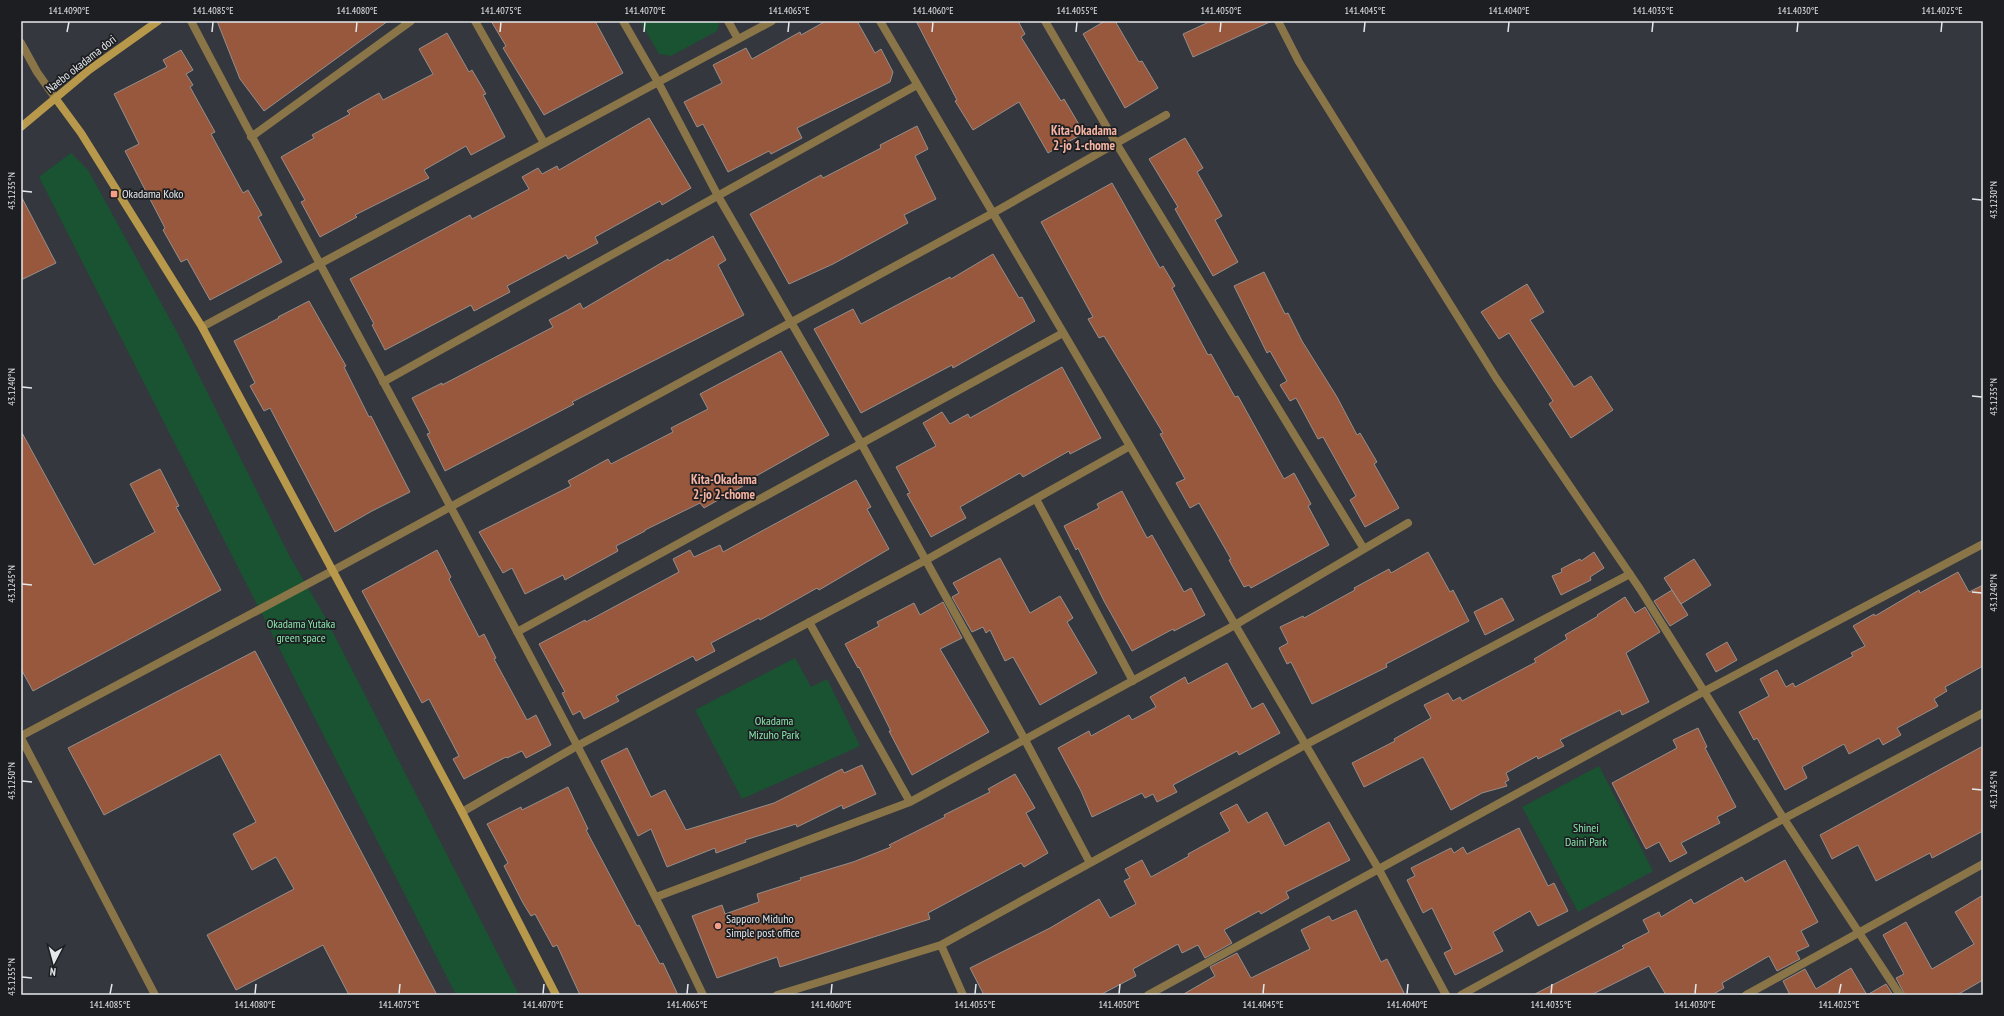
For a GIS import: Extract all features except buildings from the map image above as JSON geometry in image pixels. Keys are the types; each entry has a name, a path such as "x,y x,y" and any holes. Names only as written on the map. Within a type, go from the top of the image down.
{"street":[{"name":"Naebo okadama dori","path":"21,127 89,70 158,21"},
{"path":"191,21 251,138 451,506 656,896 703,995"},
{"path":"251,138 411,21"},
{"path":"475,21 544,143"},
{"path":"623,21 658,82 718,196 792,322 926,560 1025,740 1090,863"},
{"path":"728,21 738,39"},
{"path":"202,327 772,21"},
{"path":"880,21 1378,868 1446,995"},
{"path":"1044,21 1116,144 1364,549"},
{"path":"1278,21 1299,62 1496,378 1630,574 1784,819 1861,933 1900,995"},
{"path":"21,43 37,72 81,133 202,327 462,812 556,995"},
{"path":"383,382 918,85"},
{"path":"155,995 21,737 332,571 792,322 992,213 1166,115"},
{"path":"517,632 1063,333"},
{"path":"462,812 577,746 926,560 1130,446"},
{"path":"1036,498 1133,681"},
{"path":"656,896 910,802 1235,625 1408,523"},
{"path":"1148,995 1378,868 1703,692 1983,544"},
{"path":"776,995 941,945 1305,745 1630,574"},
{"path":"810,622 910,802"},
{"path":"1461,995 1784,819 1983,713"},
{"path":"1746,995 1861,933 1983,864"},
{"path":"941,945 964,995"}],"green space":[{"path":"640,21 717,21 719,24 717,31 671,56 659,54"},
{"name":"Okadama Yutaka green space","path":"71,153 88,170 177,332 289,555 325,617 519,995 456,995 39,177"},
{"name":"Okadama Mizuho Park","path":"795,658 811,687 827,679 860,746 742,799 695,710"},
{"name":"Shinei Daini Park","path":"1599,766 1653,871 1578,912 1522,807"}],"place":[{"name":"Okadama Koko","path":"114,194"},
{"name":"Sapporo Miduho Simple post office","path":"718,926"}],"district":[{"name":"Kita-Okadama 2-jo 1-chome","path":"1084,138"},
{"name":"Kita-Okadama 2-jo 2-chome","path":"724,486"}]}
